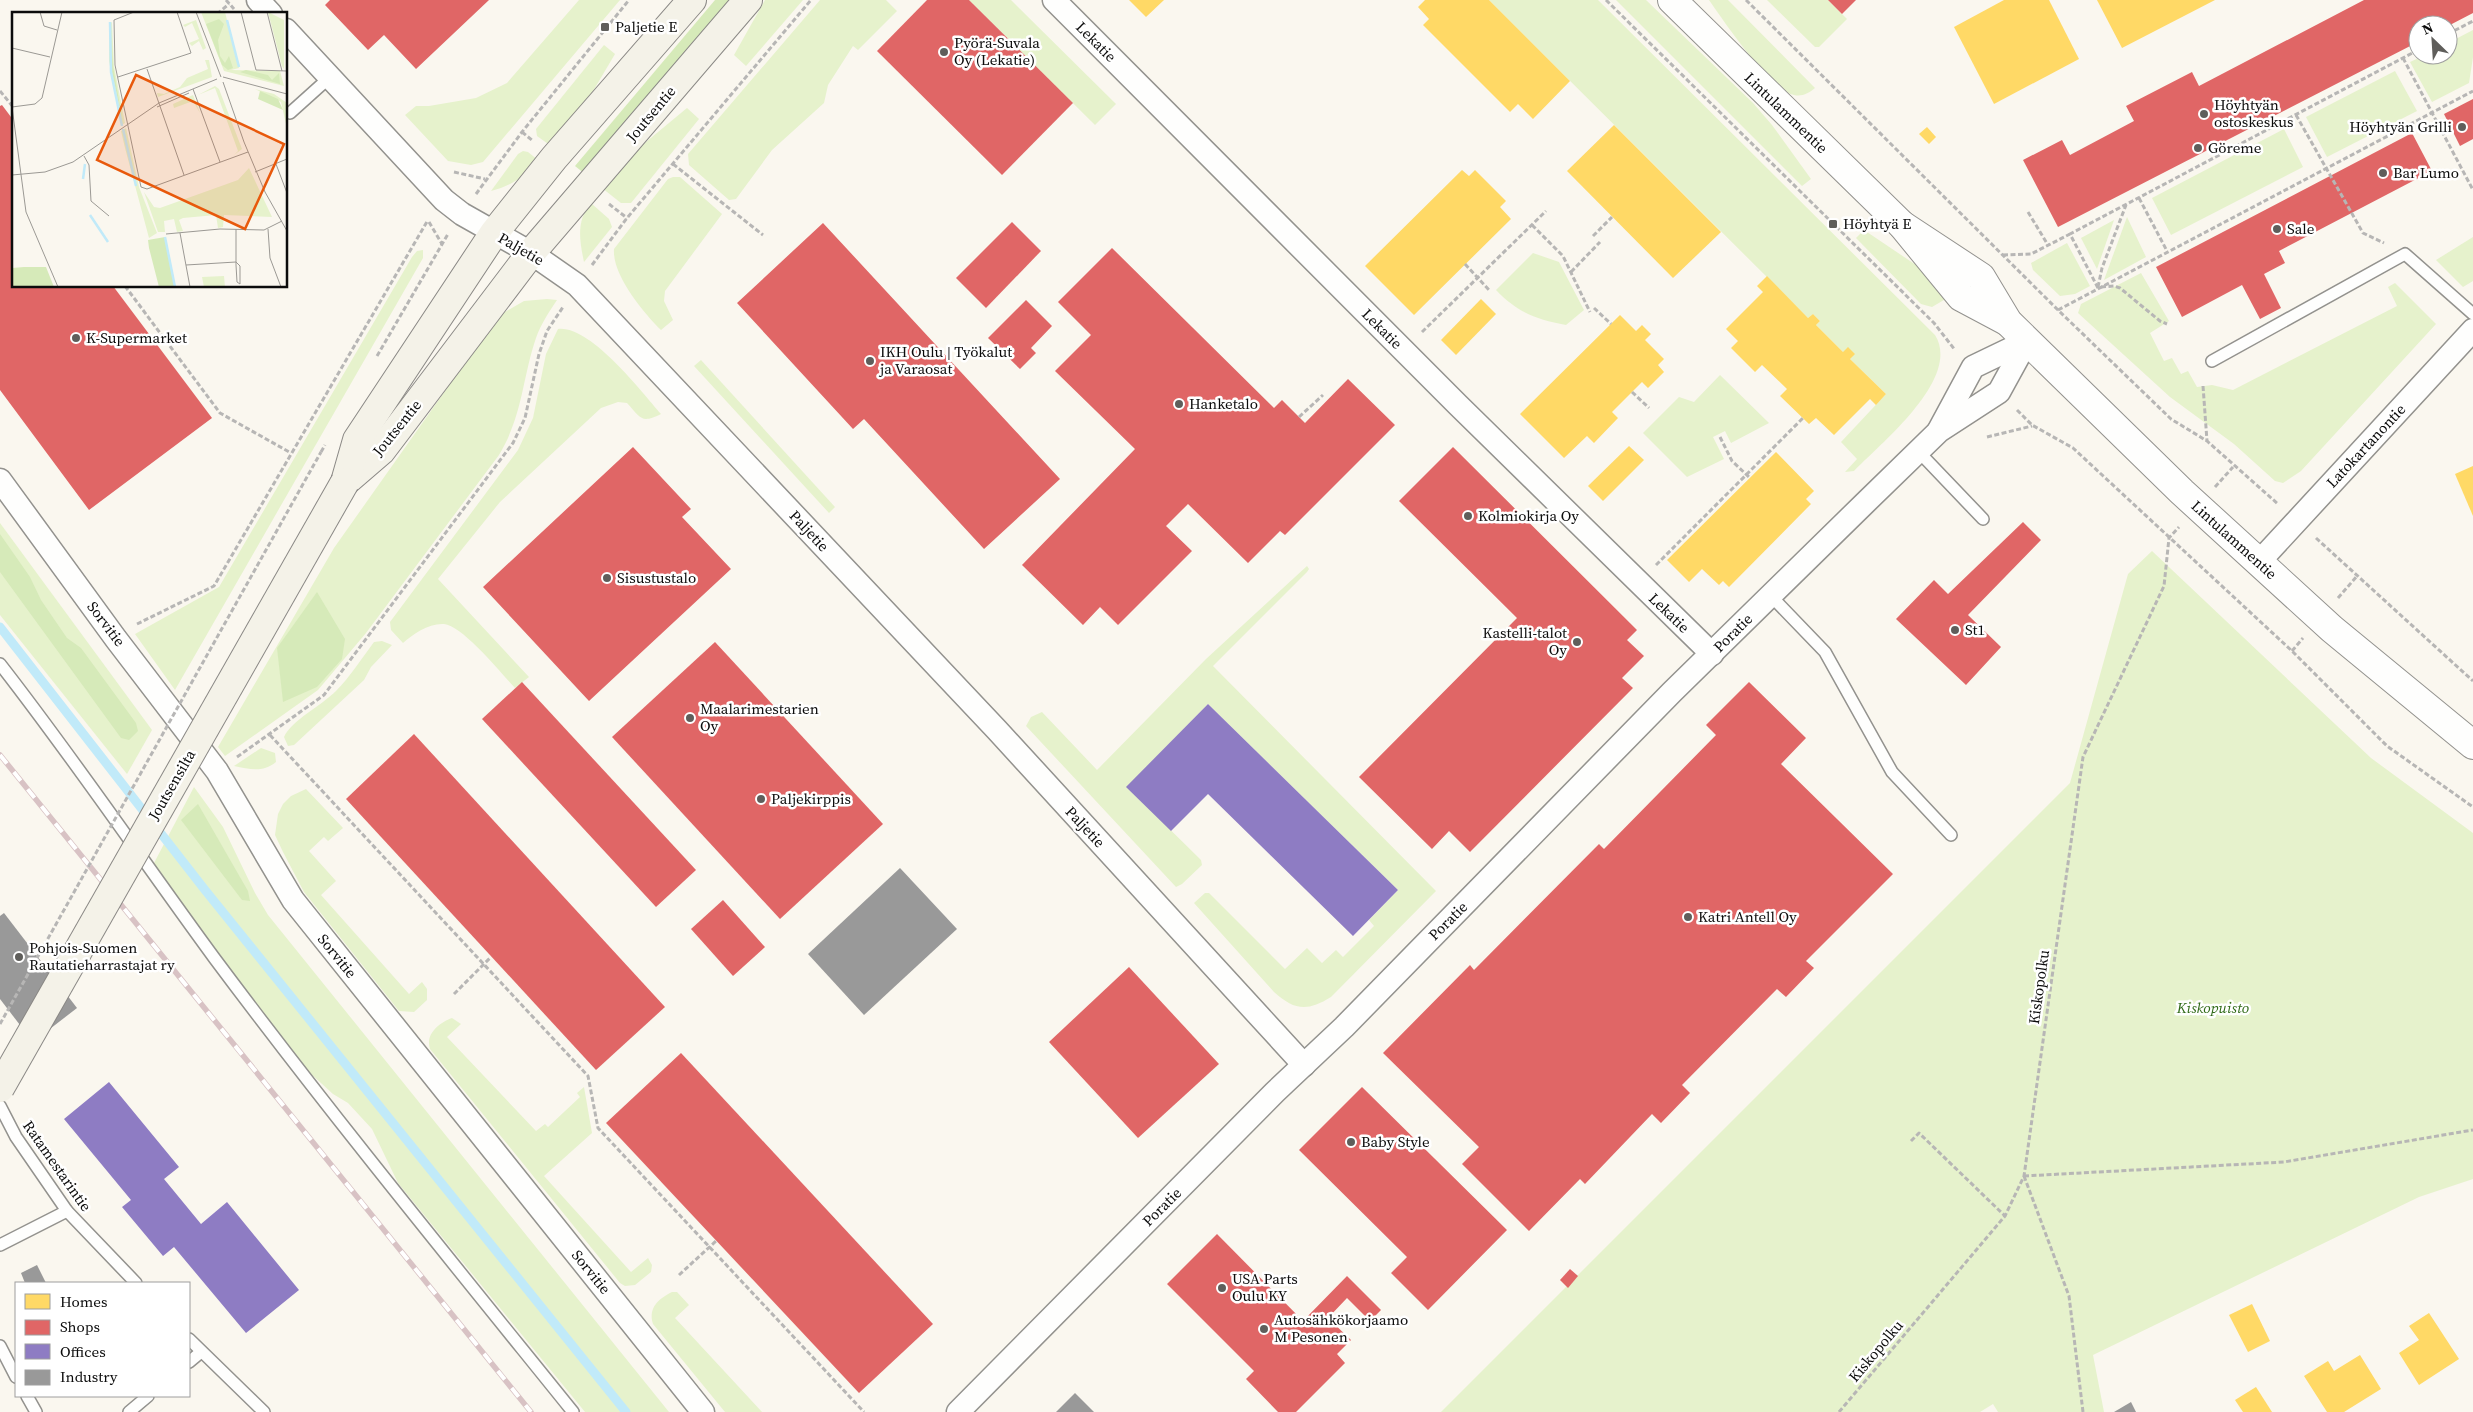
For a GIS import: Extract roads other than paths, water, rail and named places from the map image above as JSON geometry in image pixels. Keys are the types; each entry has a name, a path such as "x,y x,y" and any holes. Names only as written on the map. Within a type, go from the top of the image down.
{"main road":[{"name":"Joutsentie","path":"345,482 357,440 494,233 554,158 692,0"},
{"name":"Joutsentie","path":"345,482 381,451 531,253 748,0"},
{"name":"Joutsensilta","path":"0,1088 345,482"}],"street":[{"path":"258,0 269,12"},
{"name":"Lekatie","path":"1054,0 1403,350 1712,654"},
{"name":"Lintulammentie","path":"1672,0 1902,225 1981,277 2008,322 2187,497 2332,629 2473,745"},
{"name":"Paljetie","path":"288,32 444,200 462,214 531,253 587,294 996,730 1304,1065"},
{"name":"Latokartanontie","path":"2258,563 2473,330"},
{"name":"Poratie","path":"958,1412 1712,654 1938,431 1999,392 2027,341"},
{"name":"Poratie","path":"1938,431 1973,367 2027,341"},
{"name":"Sorvitie","path":"0,480 116,639 218,771 293,900 703,1412"}],"lane":[{"path":"290,113 330,77"},
{"path":"2212,361 2405,254 2473,314"},
{"path":"1918,451 1983,519"},
{"path":"1771,596 1825,652 1892,772 1952,835"},
{"path":"0,664 41,717 216,959 358,1145 573,1412"},
{"name":"Ratamestarintie","path":"0,1106 16,1138 67,1211 135,1282"},
{"path":"0,1245 67,1211"},
{"path":"190,1340 264,1412"},
{"path":"0,1346 15,1375"},
{"path":"190,1361 201,1352"},
{"path":"28,1397 36,1412"},
{"path":"129,1412 147,1397"}],"waterway":[{"path":"0,627 205,890 626,1412"}],"railway":[{"path":"0,755 531,1412"}],"place":[{"name":"Paljetie E","path":"605,27"},
{"name":"Pyörä-Suvala Oy (Lekatie)","path":"944,52"},
{"name":"Höyhtyän ostoskeskus","path":"2204,114"},
{"name":"Höyhtyän Grilli","path":"2462,127"},
{"name":"Göreme","path":"2198,148"},
{"name":"Bar Lumo","path":"2383,173"},
{"name":"Höyhtyä E","path":"1833,224"},
{"name":"Sale","path":"2277,229"},
{"name":"K-Supermarket","path":"76,338"},
{"name":"IKH Oulu | Työkalut ja Varaosat","path":"870,361"},
{"name":"Hanketalo","path":"1179,404"},
{"name":"Kolmiokirja Oy","path":"1468,516"},
{"name":"Sisustustalo","path":"607,578"},
{"name":"St1","path":"1955,630"},
{"name":"Kastelli-talot Oy","path":"1577,642"},
{"name":"Maalarimestarien Oy","path":"690,718"},
{"name":"Paljekirppis","path":"761,799"},
{"name":"Katri Antell Oy","path":"1688,917"},
{"name":"Pohjois-Suomen Rautatieharrastajat ry","path":"19,957"},
{"name":"Baby Style","path":"1351,1142"},
{"name":"USA Parts Oulu KY","path":"1222,1288"},
{"name":"Autosähkökorjaamo M Pesonen","path":"1264,1329"}],"park label":[{"name":"Kiskopuisto","path":"2213,1008"}]}
